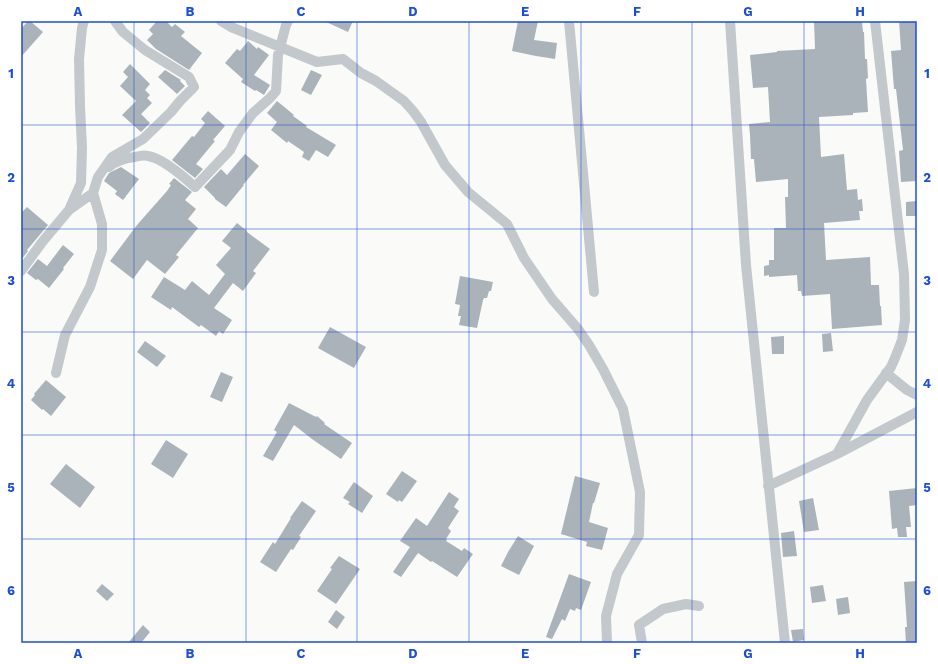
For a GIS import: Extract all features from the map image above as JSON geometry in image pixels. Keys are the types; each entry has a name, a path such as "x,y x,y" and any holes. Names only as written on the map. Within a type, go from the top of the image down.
{"street":[{"path":"69,210 81,183 82,148 79,59 84,21"},
{"path":"56,373 65,335 90,287 102,250 102,224 93,193 98,177 112,157 143,140 194,87 189,77 145,50 123,32 115,21"},
{"path":"221,21 231,27 317,62 343,60 404,101 421,122 445,165 468,192 508,224 524,258 552,299 578,329 603,369 623,409 640,492 639,535 617,574 606,616 607,643"},
{"path":"98,177 114,163 128,158 147,156 160,160 195,187 230,150 253,113 276,91 278,55 288,21"},
{"path":"570,21 594,292"},
{"path":"730,21 746,265 785,643"},
{"path":"837,454 867,400 895,358 902,340 905,320 904,282 897,212 875,21"},
{"path":"21,271 42,241 69,210 93,193"},
{"path":"886,373 907,390 917,395"},
{"path":"768,486 837,454 917,412"},
{"path":"642,643 639,625 663,609 686,604 699,606"}],"building":[{"path":"28,21 43,32 21,57 21,29"},
{"path":"157,21 166,21 172,27 175,24 185,32 181,36 202,53 189,70 156,49 147,40 153,34 149,30"},
{"path":"324,21 353,21 348,32"},
{"path":"518,21 538,21 534,40 557,43 555,59 512,51"},
{"path":"814,21 862,21 865,59 867,59 868,78 866,79 868,112 853,113 853,115 819,117 821,157 844,154 847,190 857,189 858,200 862,199 863,211 859,211 860,220 824,223 826,260 870,257 871,285 879,285 882,325 832,329 830,294 802,296 801,291 798,291 797,275 764,276 764,266 769,265 769,260 774,260 774,228 786,228 785,197 788,197 788,179 756,182 754,159 751,159 749,124 770,122 768,87 753,88 750,55 777,51 815,49"},
{"path":"899,21 916,21 917,32 917,181 901,182 899,151 903,150 896,89 894,89 891,51 901,50"},
{"path":"248,41 257,49 258,47 269,55 254,75 270,85 264,95 241,82 243,79 225,63 237,49 240,51"},
{"path":"130,64 150,84 145,90 150,95 147,98 152,103 141,114 150,123 141,132 122,115 136,101 120,86 128,77 123,72"},
{"path":"165,70 181,80 180,81 185,86 177,94 158,77"},
{"path":"311,70 322,75 311,95 301,90"},
{"path":"277,101 294,115 293,116 307,126 306,127 336,145 328,157 316,150 309,161 302,157 304,152 288,141 287,143 271,130 277,122 267,113"},
{"path":"208,111 225,126 196,164 203,169 195,178 172,160 205,123 201,119"},
{"path":"245,154 259,166 226,207 215,199 204,187 221,169 227,175"},
{"path":"121,167 139,179 123,200 115,194 117,191 104,181 109,173"},
{"path":"174,178 192,192 185,200 196,209 188,219 198,228 176,255 179,257 165,274 147,260 133,279 110,261 137,225 167,191 171,185 169,184"},
{"path":"917,201 917,216 906,216 906,202"},
{"path":"27,207 48,225 27,250 28,251 21,260 21,213"},
{"path":"237,223 270,249 253,271 256,273 243,291 233,283 214,308 232,320 223,334 219,331 216,336 201,325 199,327 172,307 171,310 151,297 164,277 185,290 192,281 209,295 225,274 216,265 231,248 222,241"},
{"path":"63,245 74,254 49,288 38,279 36,280 27,273 38,259 47,266"},
{"path":"460,276 493,282 491,291 489,291 487,298 484,298 483,300 477,328 459,325 461,316 458,316 460,305 455,304"},
{"path":"330,327 366,347 354,368 318,348"},
{"path":"831,333 833,351 823,352 822,334"},
{"path":"784,336 784,354 772,354 771,337"},
{"path":"145,341 166,356 157,367 137,352"},
{"path":"221,372 233,377 222,402 210,397"},
{"path":"46,380 66,397 51,416 31,400"},
{"path":"289,403 316,417 317,416 325,423 324,424 352,443 341,459 294,425 273,461 263,456 277,432 274,430"},
{"path":"166,440 188,454 173,478 151,464"},
{"path":"66,464 95,487 80,508 50,484"},
{"path":"402,471 417,481 402,502 399,500 398,502 386,494"},
{"path":"575,476 600,483 593,503 589,522 608,528 602,550 586,546 587,542 561,534"},
{"path":"354,482 373,496 362,513 348,504 350,502 343,498"},
{"path":"917,488 917,505 909,506 911,527 906,527 907,537 898,537 897,528 892,529 889,491"},
{"path":"449,492 459,499 454,507 459,511 448,528 451,531 446,541 462,551 464,548 473,554 457,577 418,553 401,577 393,572 410,547 400,541 416,518 427,526"},
{"path":"813,498 819,530 804,532 799,501"},
{"path":"302,501 316,511 299,536 301,537 293,550 291,549 276,572 260,562 273,542 275,544"},
{"path":"794,531 797,556 783,557 781,533"},
{"path":"518,536 534,546 519,575 501,566"},
{"path":"339,556 360,569 336,604 317,591 332,569 330,568"},
{"path":"569,574 591,582 581,610 576,608 575,611 570,609 565,621 562,619 552,639 546,637"},
{"path":"917,581 917,643 906,643 905,627 907,627 904,582"},
{"path":"102,584 114,594 107,601 96,591"},
{"path":"823,585 826,601 812,603 810,587"},
{"path":"848,597 850,613 838,615 836,599"},
{"path":"336,610 345,617 337,629 328,622"},
{"path":"143,625 150,632 141,643 128,643"},
{"path":"803,629 804,640 793,642 791,630"}]}
